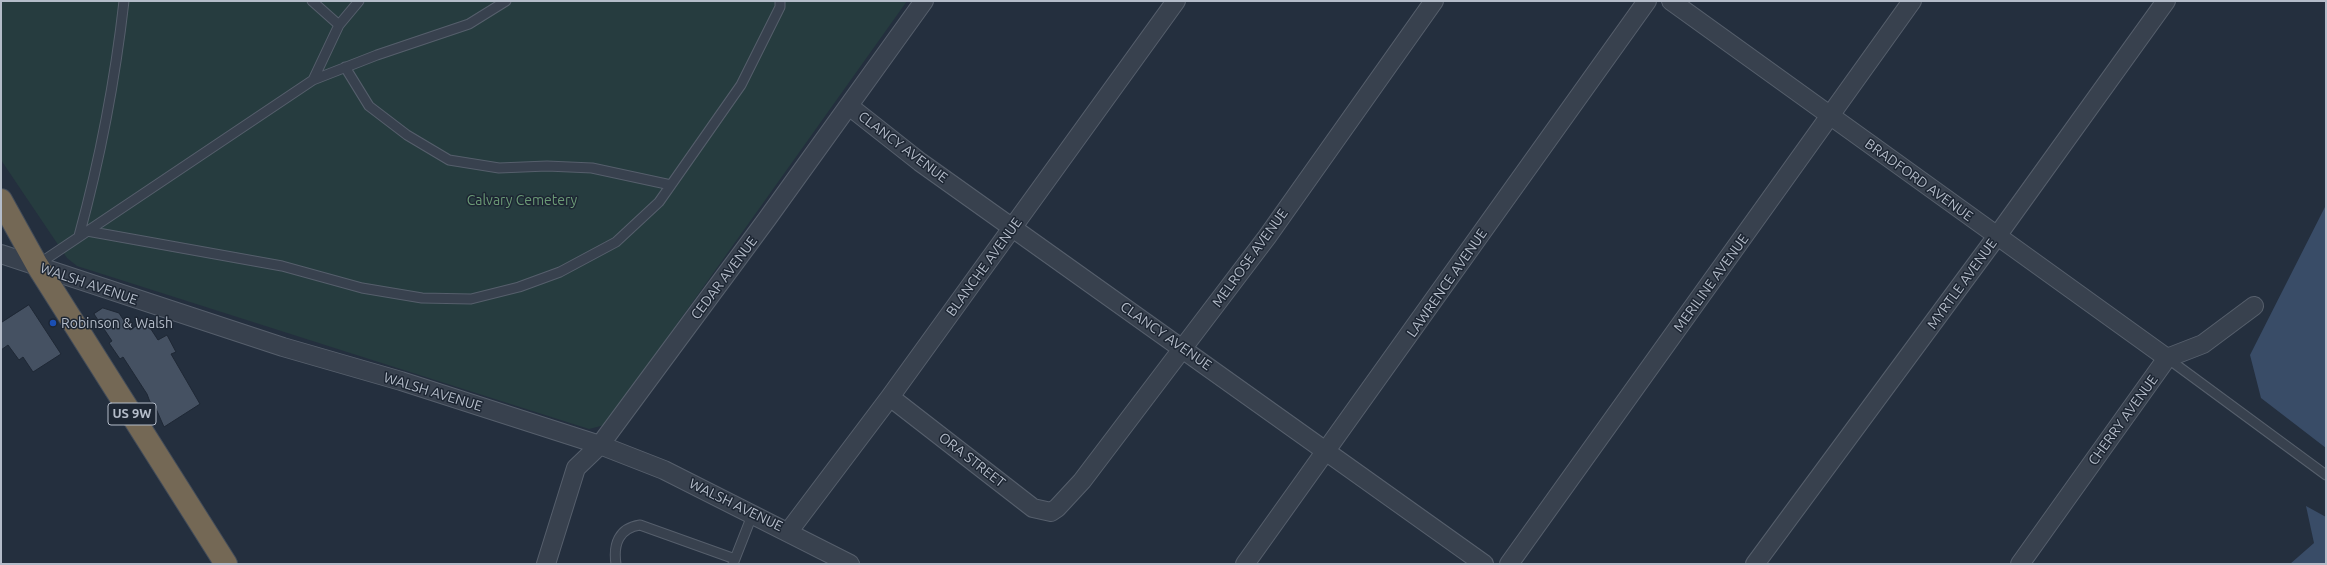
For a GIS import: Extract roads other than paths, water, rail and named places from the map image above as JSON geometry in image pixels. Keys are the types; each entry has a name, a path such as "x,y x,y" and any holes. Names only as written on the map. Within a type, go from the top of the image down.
{"highway":[{"name":"US 9W","path":"1,200 36,265 226,564"},
{"name":"US 9W","path":"1,225 36,265"}],"street":[{"name":"CEDAR AVENUE","path":"546,564 576,468 600,445 849,106 924,1"},
{"name":"BLANCHE AVENUE","path":"789,531 890,397 1176,1"},
{"name":"MELROSE AVENUE","path":"1058,508 1082,481 1184,349 1267,237 1434,1"},
{"name":"LAWRENCE AVENUE","path":"1245,564 1328,451 1647,1"},
{"name":"BRADFORD AVENUE","path":"1670,1 2167,358"},
{"name":"MERILINE AVENUE","path":"1509,564 1912,1"},
{"name":"MYRTLE AVENUE","path":"1755,564 1997,236 2166,1"},
{"name":"CLANCY AVENUE","path":"849,106 920,162 1328,451 1484,564"},
{"name":"WALSH AVENUE","path":"1,254 138,301 600,445 664,470 789,531 850,564"},
{"path":"2167,358 2203,344 2254,306"},
{"name":"CHERRY AVENUE","path":"2020,564 2167,358"},
{"name":"ORA STREET","path":"890,397 1033,508 1051,512 1058,508"}],"lane":[{"path":"83,234 96,175 120,38 124,1"},
{"path":"312,1 338,25"},
{"path":"312,80 338,25 360,1"},
{"path":"36,265 312,80 469,24 506,1"},
{"path":"83,234 282,266 362,288 422,298 471,299 519,287 560,272 616,242 659,202 706,132 741,85 780,6 780,1"},
{"path":"345,67 368,106 407,135 449,160 499,168 547,166 592,168 671,185"},
{"path":"2167,358 2326,475"},
{"path":"616,564 616,549 621,534 629,527 640,525 734,561 753,513"}],"water":[{"path":"2326,205 2326,448 2261,398 2250,355"},
{"path":"2306,506 2326,517 2326,564 2290,564 2314,543"}],"place":[{"name":"Robinson & Walsh","path":"53,323"}],"park label":[{"name":"Calvary Cemetery","path":"522,200"}]}
